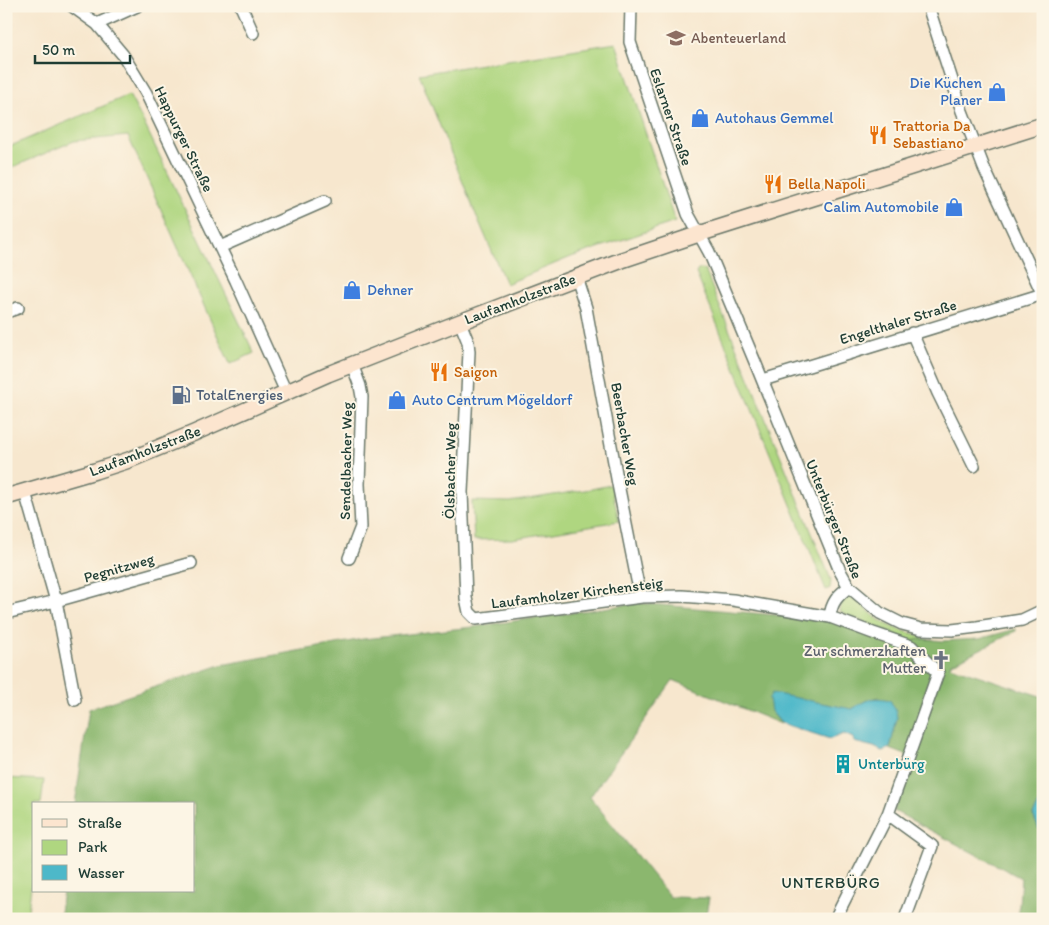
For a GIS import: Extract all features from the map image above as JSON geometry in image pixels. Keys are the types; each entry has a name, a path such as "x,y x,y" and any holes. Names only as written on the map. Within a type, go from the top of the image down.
{"main road":[{"name":"Laufamholzstraße","path":"6,497 129,460 352,364 622,260 1043,124"}],"street":[{"name":"Happurger Straße","path":"72,6 97,24 123,56 146,93 236,281 286,392"},
{"path":"97,24 137,6"},
{"path":"241,6 253,34"},
{"name":"Eslarner Straße","path":"631,6 630,42 688,214 698,234"},
{"path":"928,6 954,89 975,146 1043,294"},
{"path":"220,247 325,201"},
{"name":"Unterbürger Straße","path":"698,234 709,252 840,571 849,587 833,602 830,617"},
{"name":"Beerbacher Weg","path":"576,277 586,308 624,513 642,598"},
{"name":"Engelthaler Straße","path":"763,380 1043,294"},
{"path":"6,312 18,308"},
{"name":"Ölsbacher Weg","path":"460,322 468,342 469,352 462,492 466,598 469,612 476,620"},
{"path":"912,333 938,393 974,466"},
{"name":"Sendelbacher Weg","path":"349,558 360,527 358,484 362,397 352,364"},
{"path":"25,492 56,601 75,700"},
{"name":"Pegnitzweg","path":"6,612 56,601 191,564"},
{"path":"849,587 880,613 902,624 921,629 952,630 986,626 1022,620 1043,610"},
{"name":"Laufamholzer Kirchensteig","path":"476,620 642,598 682,596 733,600 830,617"},
{"path":"830,617 912,646 938,673 888,814 836,919"},
{"path":"888,814 932,846 905,919"}],"green space":[{"path":"616,43 675,222 571,257 506,284 419,74"},
{"path":"129,95 254,353 230,364 128,136 74,141 6,170 6,148"},
{"path":"699,269 705,270 831,580 830,588 826,590 696,273"},
{"path":"611,485 619,521 512,539 474,540 472,501 510,502"},
{"path":"849,597 858,601 884,623 919,635 925,639 910,640 845,615 840,611 841,603 843,599"},
{"path":"638,603 844,621 886,630 910,640 979,639 1016,629 1016,631 951,663 950,666 1043,697 1043,797 1033,815 1039,829 1043,833 1043,919 1018,919 1021,878 894,811 914,758 890,749 897,718 878,697 867,700 852,709 771,711 781,724 673,680 590,797 670,897 709,898 705,919 59,919 63,892 195,892 195,802 75,802 89,709 221,665 363,639 473,627"},
{"path":"6,778 44,780 41,802 32,802 32,879 27,919 6,919"}],"water":[{"path":"772,693 852,709 870,699 890,700 896,711 897,718 890,748 882,751 854,742 853,738 844,734 830,739 781,723 771,711 769,698"},
{"path":"1043,797 1043,833 1039,829 1033,815"}],"place":[{"name":"Abenteuerland","path":"676,38"},
{"name":"Die Küchen Planer","path":"997,92"},
{"name":"Autohaus Gemmel","path":"700,118"},
{"name":"Trattoria Da Sebastiano","path":"878,135"},
{"name":"Bella Napoli","path":"773,184"},
{"name":"Calim Automobile","path":"954,207"},
{"name":"Dehner","path":"352,290"},
{"name":"Saigon","path":"439,372"},
{"name":"TotalEnergies","path":"181,395"},
{"name":"Auto Centrum Mögeldorf","path":"397,400"},
{"name":"Zur schmerzhaften Mutter","path":"941,660"},
{"name":"Unterbürg","path":"843,764"}],"district":[{"name":"UNTERBÜRG","path":"831,882"}]}
